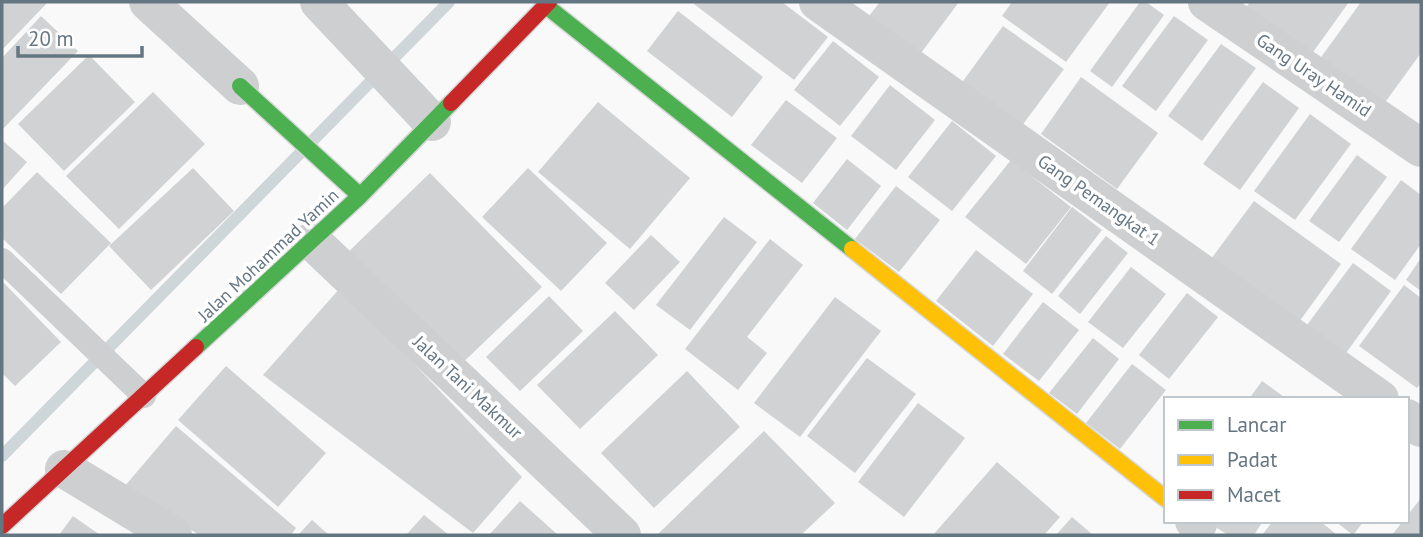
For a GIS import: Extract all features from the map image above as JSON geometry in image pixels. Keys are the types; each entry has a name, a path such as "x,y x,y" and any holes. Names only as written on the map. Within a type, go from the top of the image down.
{"street":[{"path":"148,2 359,195"},
{"name":"Gang Pemangkat 1","path":"818,2 1377,397"},
{"name":"Gang Uray Hamid","path":"1207,2 1421,148"},
{"path":"320,3 430,120"},
{"path":"547,4 1164,497"},
{"name":"Jalan Mohammad Yamin","path":"2,526 312,241 547,4"},
{"name":"Jalan Tani Makmur","path":"312,241 622,535"},
{"path":"64,469 173,535"}],"lane":[{"path":"2,260 144,396"}],"building":[{"path":"2,2 48,2 2,50"},
{"path":"782,2 828,37 794,80 694,4"},
{"path":"880,2 959,2 921,53 869,16"},
{"path":"1012,2 1110,2 1066,62 1002,16"},
{"path":"1140,2 1146,2 1164,15 1112,87 1090,71"},
{"path":"1250,2 1349,2 1303,66 1238,18"},
{"path":"1361,2 1421,2 1421,53 1378,112 1314,67"},
{"path":"678,11 763,77 732,117 647,51"},
{"path":"41,16 78,51 2,130 2,58"},
{"path":"1174,16 1208,40 1156,111 1122,86"},
{"path":"1003,26 1064,69 1018,131 958,88"},
{"path":"833,41 879,77 840,126 794,90"},
{"path":"1221,44 1256,68 1202,141 1168,116"},
{"path":"89,55 135,102 64,171 18,124"},
{"path":"1081,77 1158,133 1117,189 1041,134"},
{"path":"1263,82 1299,108 1240,190 1203,164"},
{"path":"890,85 935,120 896,170 851,136"},
{"path":"153,92 205,144 119,229 66,176"},
{"path":"786,100 837,138 802,183 751,145"},
{"path":"598,102 690,178 630,249 538,172"},
{"path":"1310,114 1351,144 1295,220 1254,191"},
{"path":"952,121 996,156 952,211 908,177"},
{"path":"2,140 27,162 2,190"},
{"path":"1357,155 1387,177 1339,242 1309,221"},
{"path":"847,159 881,186 847,230 813,203"},
{"path":"1011,160 1071,207 1026,264 965,217"},
{"path":"193,168 234,211 151,290 109,246"},
{"path":"528,168 607,243 561,291 482,217"},
{"path":"37,172 111,243 61,294 2,238 2,208"},
{"path":"430,173 542,287 455,370 343,257"},
{"path":"1401,180 1421,195 1421,244 1395,280 1351,249"},
{"path":"896,186 940,220 899,272 855,239"},
{"path":"1254,201 1341,264 1299,322 1211,259"},
{"path":"1072,207 1102,230 1052,294 1023,271"},
{"path":"724,217 757,242 690,330 656,305"},
{"path":"651,235 680,262 634,310 605,283"},
{"path":"1106,236 1128,253 1080,314 1058,296"},
{"path":"770,239 803,265 747,337 767,353 738,390 685,349"},
{"path":"976,250 1033,294 993,346 936,301"},
{"path":"1421,258 1421,291 1406,280"},
{"path":"1353,263 1391,291 1346,353 1307,325"},
{"path":"1131,267 1166,294 1123,348 1088,322"},
{"path":"2,281 61,342 15,386 2,373"},
{"path":"1404,285 1421,298 1421,383 1417,388 1359,346"},
{"path":"341,287 522,477 473,533 263,375"},
{"path":"1187,293 1218,317 1169,379 1139,355"},
{"path":"549,296 583,331 520,391 486,357"},
{"path":"835,297 881,331 800,437 754,403"},
{"path":"1043,302 1079,330 1039,381 1003,354"},
{"path":"615,311 658,355 580,429 537,385"},
{"path":"1093,338 1119,359 1077,414 1049,393"},
{"path":"867,358 916,394 855,473 807,436"},
{"path":"1132,364 1166,390 1120,449 1086,423"},
{"path":"226,366 326,453 278,507 178,420"},
{"path":"687,371 740,427 654,508 601,453"},
{"path":"1262,381 1284,397 1250,397"},
{"path":"918,403 965,438 904,517 858,482"},
{"path":"176,426 296,528 291,535 199,535 124,487"},
{"path":"764,431 835,503 801,535 657,535"},
{"path":"997,462 1060,517 1044,535 933,535"},
{"path":"1421,498 1421,535 1392,535 1401,523 1409,523 1409,513"},
{"path":"520,501 558,535 489,535"},
{"path":"424,515 449,535 406,535"},
{"path":"73,516 100,535 59,535"},
{"path":"1072,517 1093,535 1056,535"},
{"path":"312,520 329,535 298,535"},
{"path":"1209,523 1262,523 1254,535 1228,535"},
{"path":"1271,523 1322,523 1337,535 1262,535"},
{"path":"1338,523 1362,523 1353,535"}],"waterway":[{"path":"2,456 449,2"}],"traffic: fast":[{"path":"545,5 852,249"},
{"path":"240,86 357,193"},
{"path":"196,347 360,196 451,103"}],"traffic: slow":[{"path":"852,249 1164,497"}],"traffic: jam":[{"path":"451,103 549,2"},
{"path":"2,526 196,347"}]}
